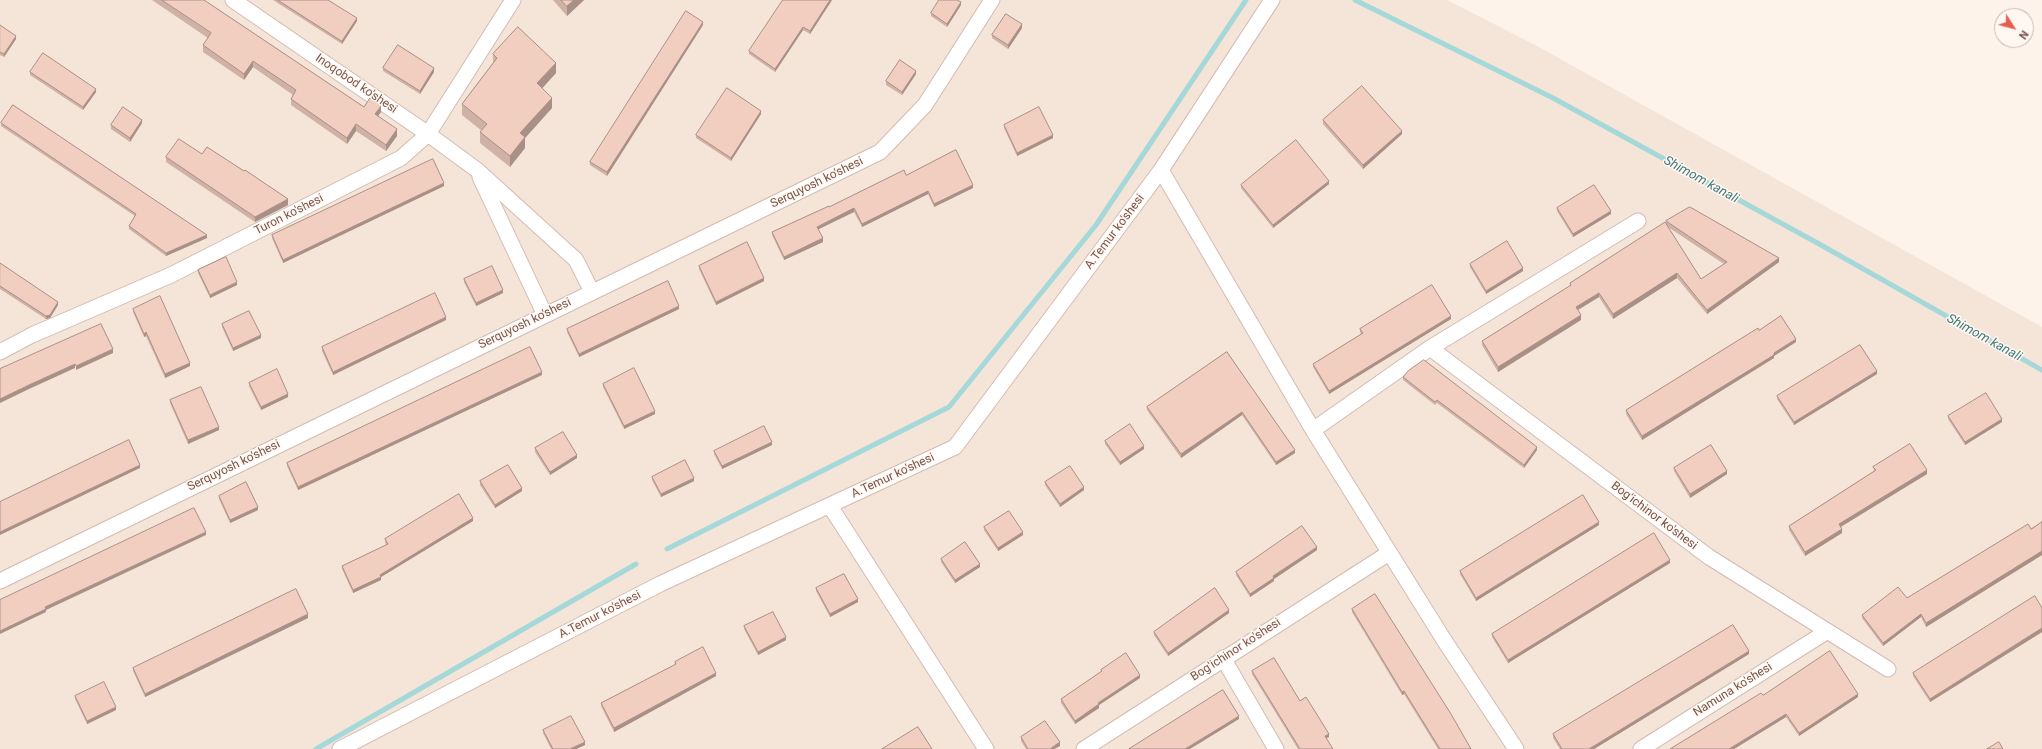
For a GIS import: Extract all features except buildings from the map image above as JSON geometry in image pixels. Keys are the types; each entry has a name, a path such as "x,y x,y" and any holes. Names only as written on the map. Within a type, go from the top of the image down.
{"street":[{"name":"Inoqobod ko'shesi","path":"233,0 428,134 477,170 576,260 592,292"},
{"name":"Turon ko'shesi","path":"0,352 32,335 171,275 400,158 428,134 513,0"},
{"name":"Serquyosh ko'shesi","path":"0,581 880,152 925,105 992,0"},
{"name":"A.Temur ko'shesi","path":"340,749 660,584 955,447 1161,170 1272,0"},
{"path":"477,170 545,315"},
{"path":"1161,170 1313,430 1389,552 1516,749"},
{"path":"1313,430 1430,348 1638,221"},
{"name":"Bog'ichinor ko'shesi","path":"1430,348 1709,557 1888,670"},
{"path":"830,506 986,749"},
{"name":"Bog'ichinor ko'shesi","path":"1084,749 1389,552"},
{"name":"Namuna ko'shesi","path":"1641,749 1826,632"},
{"path":"1223,658 1276,749"}],"shaded area":[{"path":"0,0 1447,0 1537,46 2042,327 2042,749 0,749"}],"waterway":[{"path":"667,549 949,407 1096,225 1246,0"},
{"name":"Shimom kanali","path":"1355,0 1553,98 1821,245 2042,370"},
{"path":"316,749 636,564"}]}
